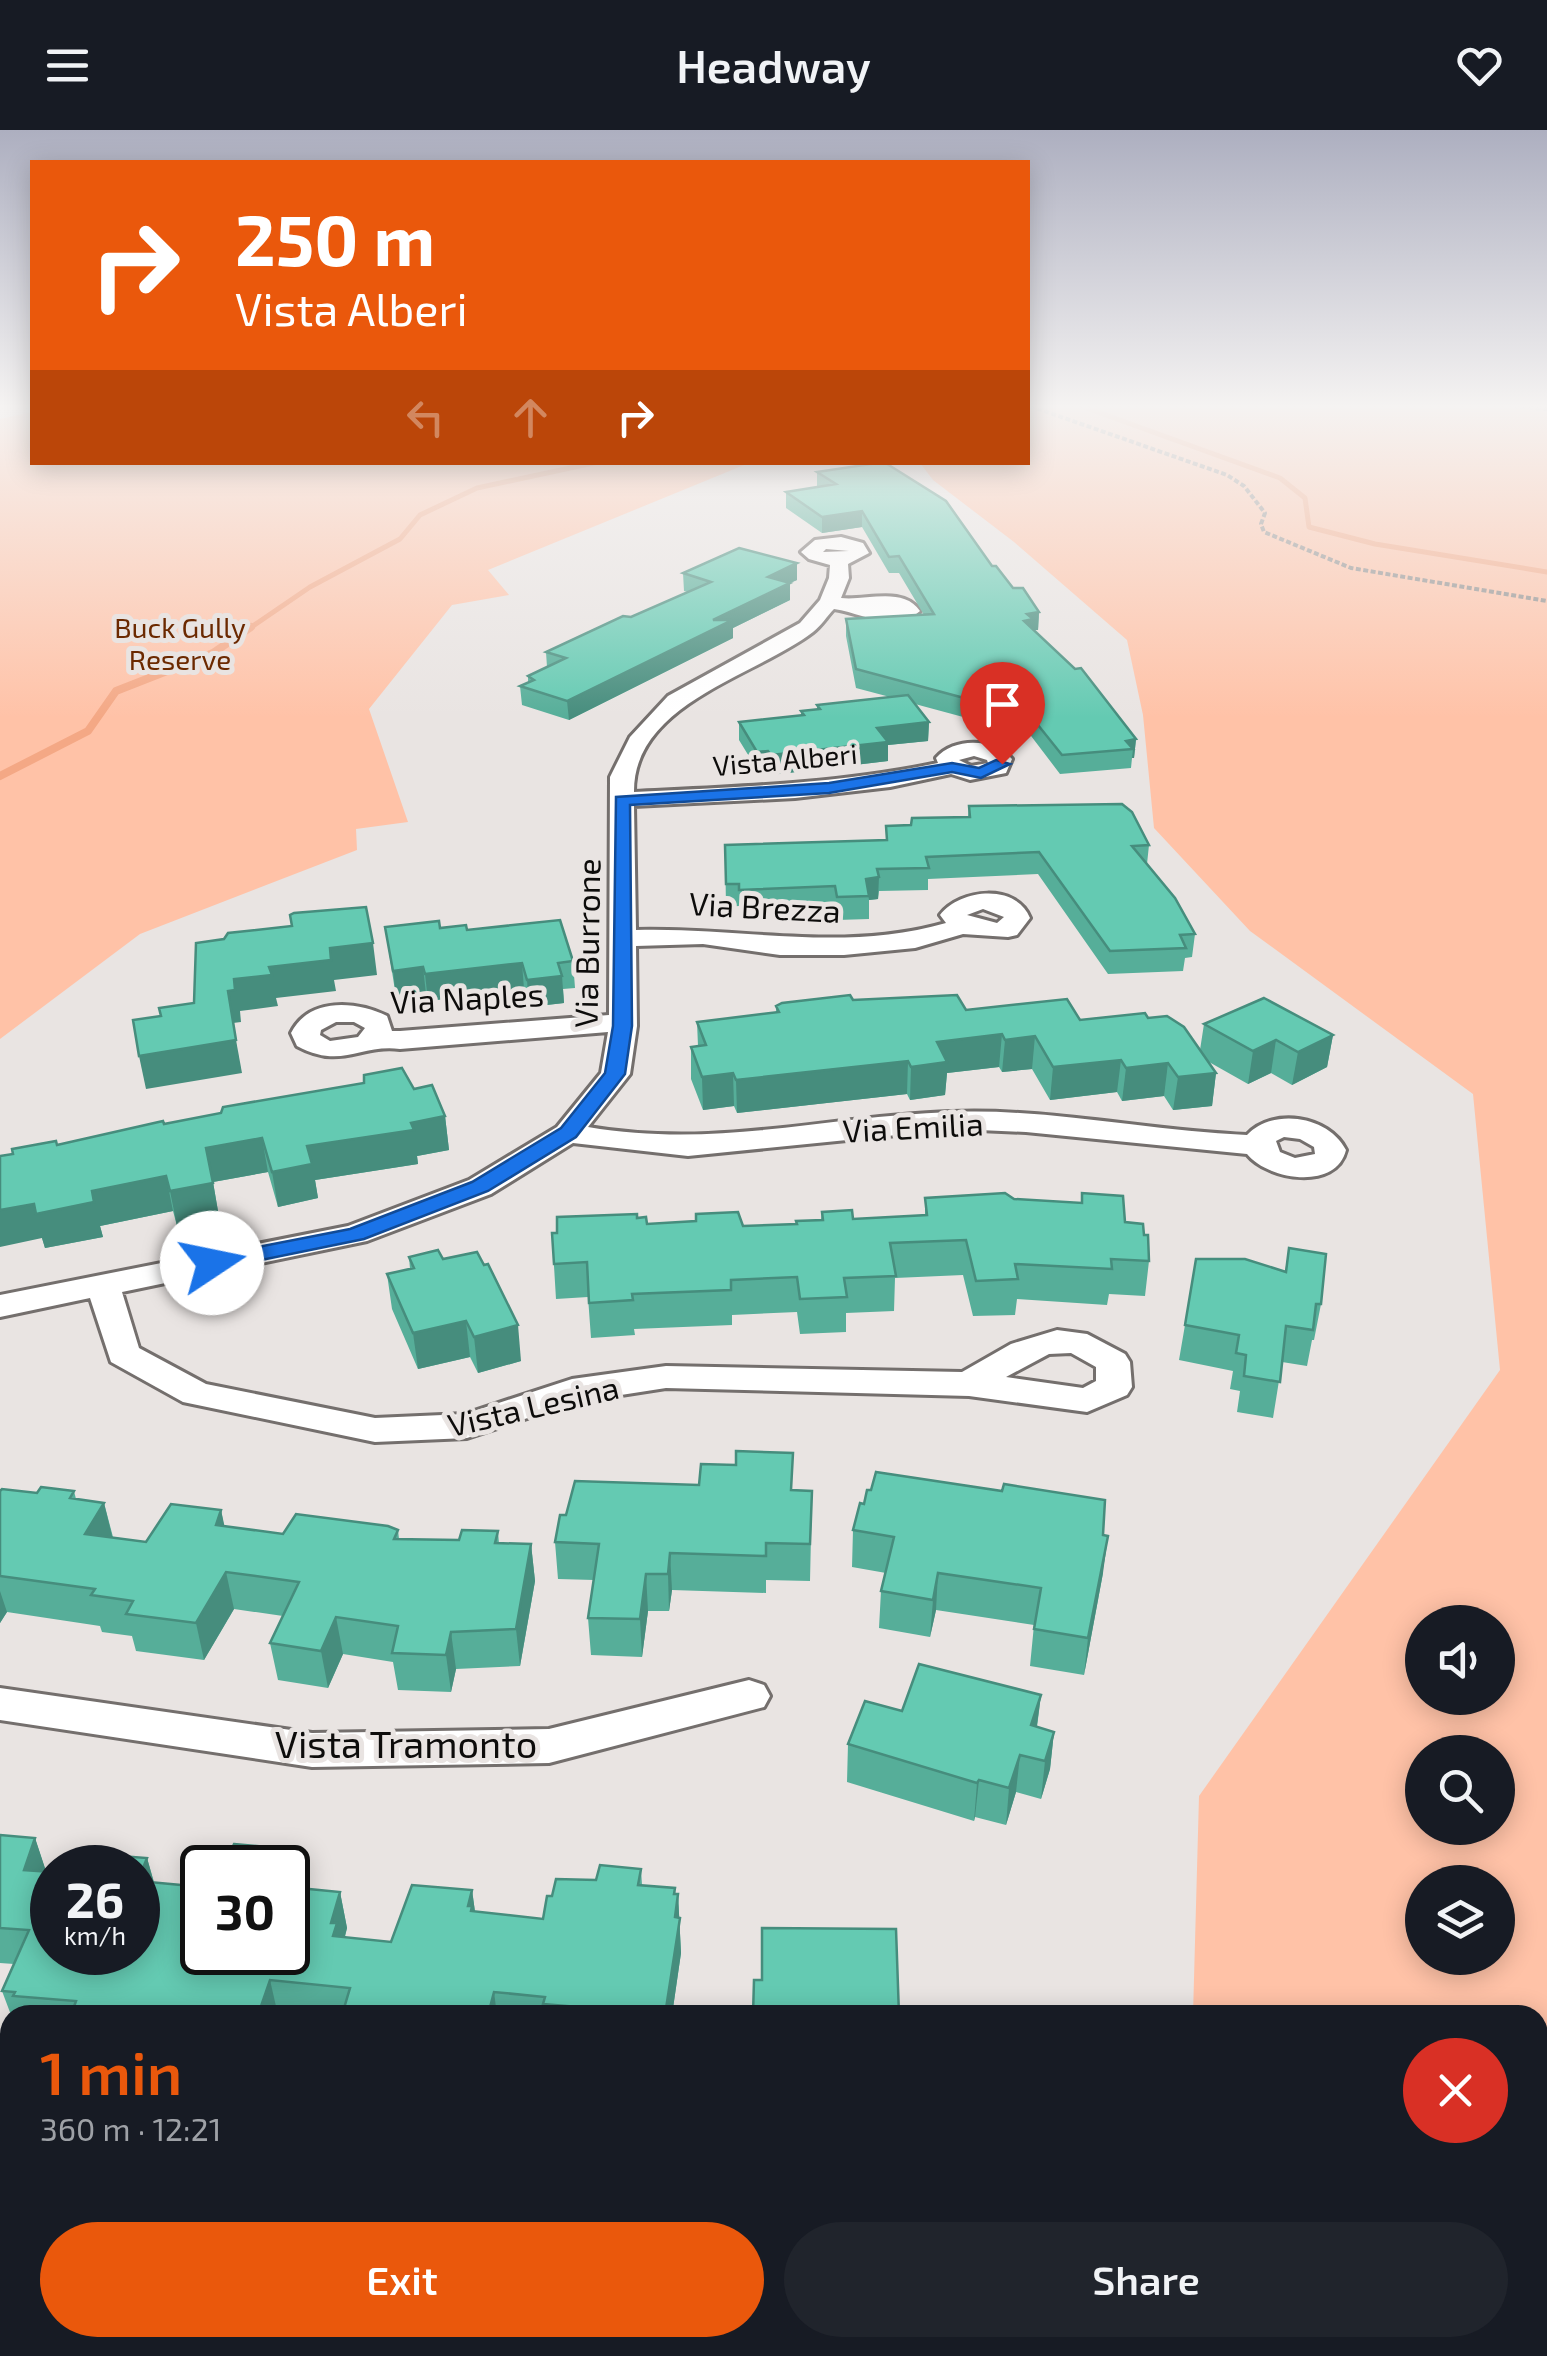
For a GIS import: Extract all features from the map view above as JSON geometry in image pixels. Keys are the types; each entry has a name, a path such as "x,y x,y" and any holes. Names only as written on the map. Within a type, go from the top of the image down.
{"street":[{"path":"840,560 840,578 828,602 865,607"},
{"name":"Via Burrone","path":"0,1306 356,1234 480,1187 568,1133 615,1074 622,1022 622,777 641,737 676,701 807,627 828,602"},
{"name":"Vista Alberi","path":"622,800 829,788 952,768"},
{"name":"Via Brezza","path":"622,938 703,936 780,947 844,947 915,940 962,926"},
{"name":"Via Naples","path":"375,1037 400,1040 622,1022"},
{"name":"Via Emilia","path":"568,1133 633,1144 703,1146 901,1124 993,1120 1196,1144 1259,1145"},
{"name":"Vista Lesina","path":"103,1285 122,1354 196,1394 375,1430 467,1426 572,1391 666,1377 969,1384"},
{"name":"Vista Tramonto","path":"0,1704 312,1750 549,1746 749,1696"}],"path":[{"path":"1263,510 1260,524 1264,532 1306,552 1374,573 1547,600"}],"green space":[{"name":"Buck Gully Reserve","path":"0,510 635,510 488,570 509,595 452,605 369,709 408,822 356,829 357,850 140,934 0,1039"},
{"path":"972,510 1547,510 1547,2005 1193,2005 1199,1796 1500,1370 1473,1094 1250,931 1154,828 1143,715 1127,640"}],"building":[{"path":"812,510 952,510 992,566 1013,588 1023,588 1039,612 1027,614 1033,619 1024,621 1075,669 1081,668 1136,739 1126,741 1133,749 1062,755 1026,710 999,713 992,706 979,707 979,702 856,669 846,619 934,614 899,556 889,557 862,511 822,517"},
{"path":"739,548 797,563 768,577 790,583 713,620 732,620 567,701 520,686 534,680 528,676 566,658 546,652 623,616 631,617 711,582 683,573"},
{"path":"908,695 929,722 877,728 888,742 771,755 768,751 757,752 739,722 804,715 801,711 820,709 817,705"},
{"path":"1122,804 1132,812 1149,845 1132,846 1175,898 1195,934 1180,935 1186,948 1110,951 1039,852 926,857 929,868 877,869 879,877 866,879 869,896 837,897 835,886 739,890 739,884 726,884 725,845 887,840 886,826 911,825 912,818 970,817 969,806"},
{"path":"366,907 373,943 330,948 331,960 269,967 272,975 234,979 235,990 228,991 236,1040 139,1056 133,1020 161,1016 159,1008 194,1003 196,943 224,939 228,933 292,926 290,915 294,913"},
{"path":"560,920 573,961 558,963 562,976 527,980 522,963 425,974 423,967 393,971 385,927 439,921 440,928 466,925 467,930"},
{"path":"850,995 853,1000 957,995 966,1010 1067,999 1080,1020 1145,1013 1148,1018 1167,1016 1184,1027 1216,1073 1178,1077 1168,1063 1126,1068 1121,1060 1053,1067 1035,1036 1005,1040 1002,1034 937,1042 947,1062 911,1067 908,1061 736,1080 733,1073 702,1077 691,1047 706,1045 697,1022 779,1012 776,1006 782,1003"},
{"path":"1264,998 1333,1035 1298,1052 1276,1040 1253,1051 1204,1024"},
{"path":"402,1068 414,1089 432,1085 445,1116 411,1123 414,1130 307,1146 312,1164 272,1172 262,1138 206,1148 213,1183 170,1191 166,1176 92,1191 94,1202 36,1214 34,1204 0,1210 0,1156 13,1154 12,1149 56,1141 57,1145 163,1121 164,1124 221,1113 223,1107 364,1083 364,1075"},
{"path":"1005,1193 1014,1199 1082,1203 1082,1193 1123,1196 1125,1222 1143,1224 1144,1235 1148,1235 1149,1261 1111,1259 1112,1269 1015,1264 1018,1279 976,1281 966,1240 890,1243 896,1276 844,1278 847,1297 800,1299 797,1277 731,1280 731,1290 632,1294 633,1300 589,1303 587,1262 554,1264 552,1233 557,1233 557,1217 637,1214 637,1218 646,1217 647,1224 696,1221 696,1214 738,1212 743,1226 797,1224 796,1221 823,1220 822,1212 852,1210 853,1219 927,1215 925,1198"},
{"path":"1289,1248 1326,1254 1321,1304 1316,1304 1313,1330 1286,1326 1280,1382 1244,1376 1246,1355 1236,1353 1239,1335 1185,1325 1196,1259 1245,1259 1286,1272"},
{"path":"438,1250 443,1259 477,1252 484,1265 488,1264 518,1325 474,1337 466,1321 413,1333 387,1274 414,1268 409,1257"},
{"path":"736,1451 793,1453 791,1490 812,1491 810,1544 766,1543 766,1556 670,1553 668,1574 646,1574 640,1619 588,1618 599,1544 555,1542 560,1515 566,1515 575,1481 699,1485 701,1464 736,1465"},
{"path":"876,1472 1002,1491 1004,1484 1105,1500 1103,1535 1108,1536 1088,1638 1034,1629 1041,1588 938,1573 933,1600 881,1591 894,1537 853,1530 860,1503 864,1504"},
{"path":"41,1487 74,1491 70,1498 104,1503 85,1534 146,1542 171,1504 221,1510 216,1525 283,1534 296,1514 388,1526 398,1530 394,1539 459,1540 462,1530 498,1531 495,1543 531,1544 516,1629 451,1632 446,1655 392,1653 398,1626 336,1617 321,1651 270,1643 299,1582 226,1572 196,1623 126,1614 133,1601 91,1595 95,1589 0,1576 0,1491 37,1493"},
{"path":"919,1664 1041,1695 1031,1725 1054,1732 1045,1761 1020,1755 1009,1788 979,1780 977,1783 848,1744 865,1701 902,1711"},
{"path":"0,1835 35,1838 24,1870 30,1870 30,1975 160,1975 160,1883 180,1885 180,1975 310,1975 310,1889 340,1892 331,1923 337,1923 333,1936 391,1942 412,1885 472,1890 468,1906 472,1906 471,1911 543,1919 547,1896 552,1896 556,1879 596,1880 600,1865 641,1869 638,1885 675,1888 675,1917 680,1918 667,2005 554,2005 543,2004 545,1997 494,1992 491,2005 345,2005 350,1988 270,1980 261,2005 75,2005 76,2001 13,1996 15,1992 2,1991 29,1930 0,1928"},
{"path":"762,1928 896,1929 899,2005 753,2005 754,1980 762,1980"}],"waterway":[{"path":"247,630 310,587 400,539 420,515 431,510"},
{"path":"1307,510 1309,527 1375,544 1547,572"},
{"path":"0,776 88,731 116,691 213,653 251,627"}],"route":[{"path":"212,1263 356,1234 480,1187 568,1133 615,1074 619,1050 622,800 829,788 952,768 981,773 1002,764"}]}
